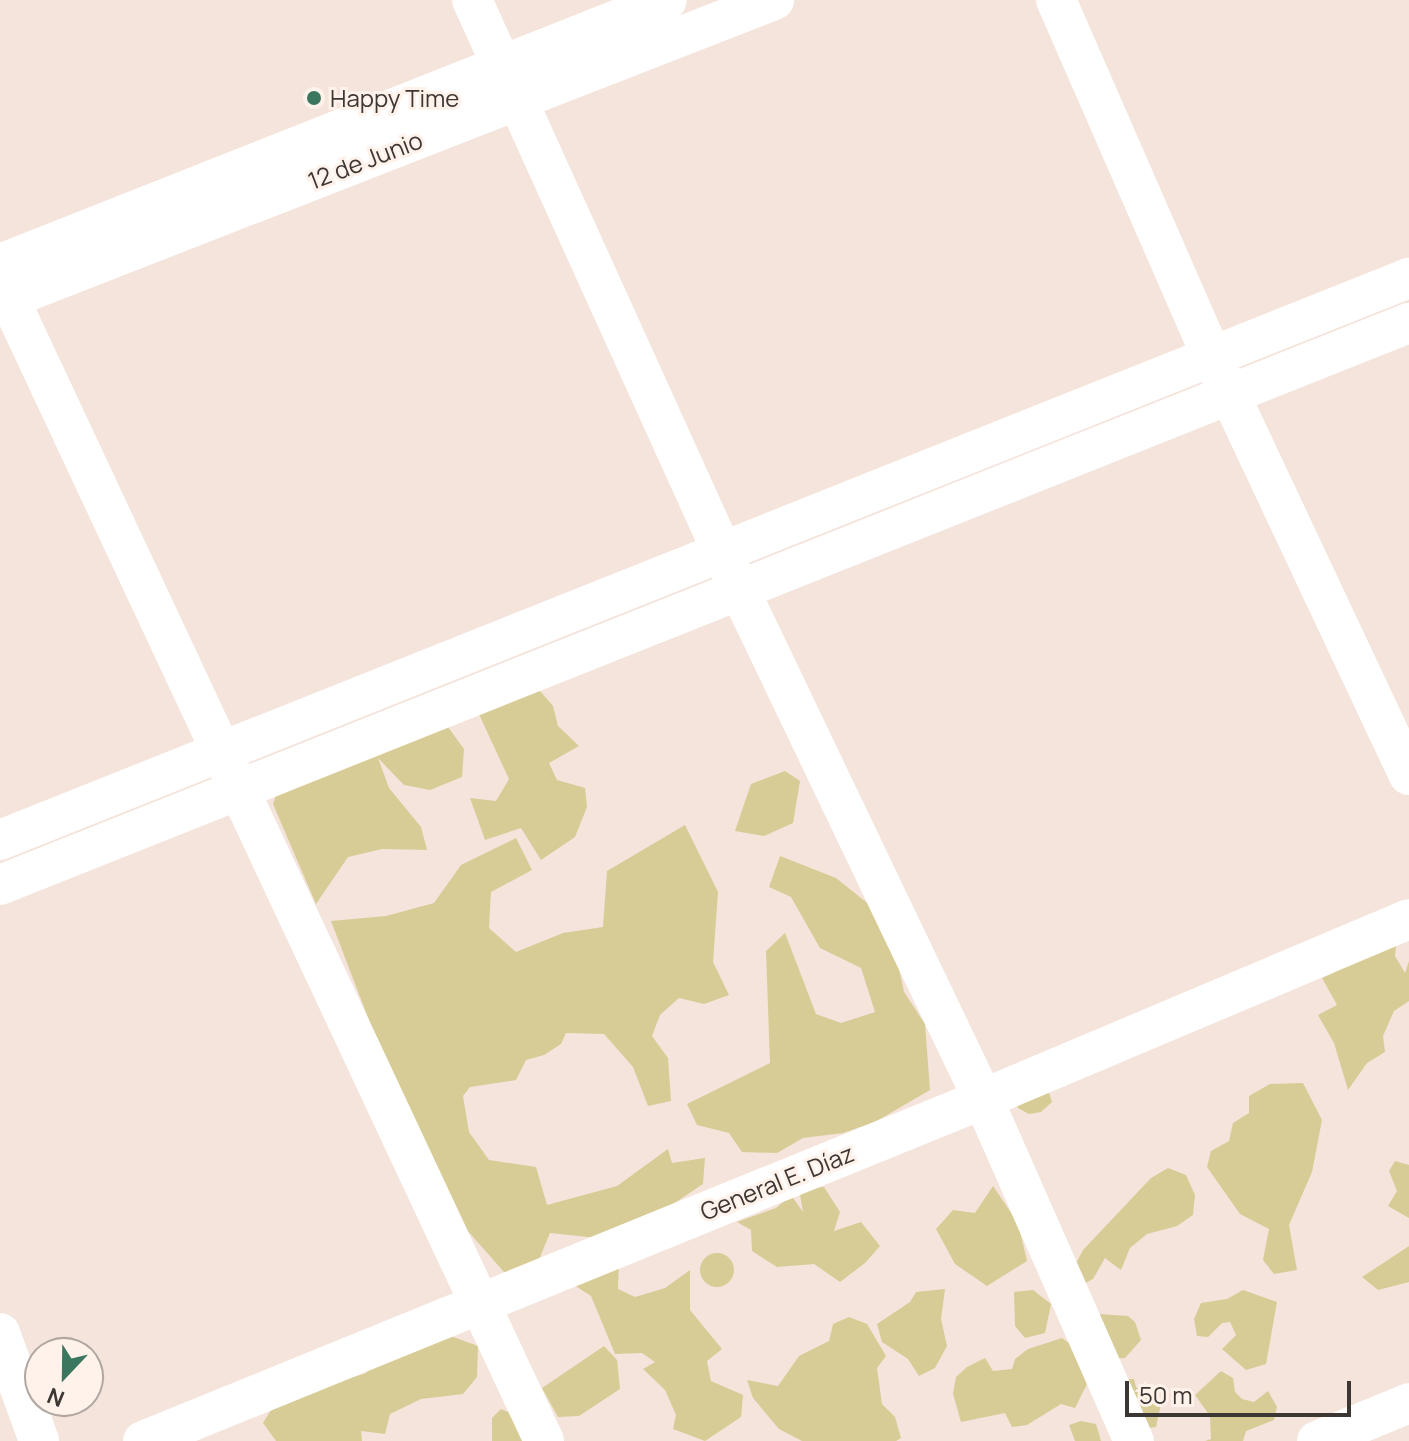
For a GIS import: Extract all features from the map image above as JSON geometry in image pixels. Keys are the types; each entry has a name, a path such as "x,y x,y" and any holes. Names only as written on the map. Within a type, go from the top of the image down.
{"street":[{"path":"472,0 739,589 983,1099 1134,1441"},
{"name":"12 de Junio","path":"509,84 667,0"},
{"name":"12 de Junio","path":"2,286 509,84 774,0"},
{"path":"1056,0 1220,374 1409,775"},
{"path":"0,840 229,771 739,589 1220,374 1409,278"},
{"path":"2,286 544,1441"},
{"path":"0,885 229,771 722,551 1220,374 1409,323"},
{"name":"General E. Díaz","path":"143,1441 479,1301 983,1099 1409,919"},
{"path":"0,1333 39,1441"},
{"path":"1317,1441 1409,1403"}],"shaded area":[{"path":"540,691 553,706 558,726 579,746 549,763 557,780 585,788 587,807 575,837 541,860 521,828 485,840 470,798 496,801 509,779 477,710"},
{"path":"448,727 464,749 462,777 430,790 404,785 378,758 389,788 421,827 427,850 382,849 348,857 316,904 273,804 283,774"},
{"path":"785,771 800,781 793,823 764,836 735,831 751,784"},
{"path":"685,825 718,892 713,962 729,995 704,1004 679,998 660,1015 652,1036 668,1058 671,1101 648,1106 633,1067 604,1034 566,1033 561,1044 544,1055 526,1060 516,1080 470,1087 463,1096 469,1132 489,1160 536,1167 547,1205 617,1186 668,1149 672,1163 705,1158 703,1184 640,1226 597,1238 550,1233 538,1262 520,1275 504,1272 458,1220 386,1065 331,921 386,916 434,903 461,865 516,838 532,870 491,892 489,928 516,952 563,933 603,927 607,871"},
{"path":"780,856 836,878 871,906 897,959 904,992 925,1024 930,1090 875,1122 843,1133 803,1138 777,1153 742,1152 729,1133 697,1125 687,1104 770,1063 766,951 785,933 816,1014 841,1023 875,1012 861,968 820,948 791,897 769,887"},
{"path":"1397,938 1395,956 1405,973 1409,961 1409,1001 1394,1011 1383,1036 1385,1052 1367,1063 1348,1090 1334,1043 1318,1015 1337,1005 1322,978 1333,973 1341,959"},
{"path":"1303,1083 1322,1120 1312,1172 1289,1225 1297,1270 1274,1274 1263,1260 1269,1229 1240,1214 1207,1167 1211,1151 1229,1141 1233,1123 1249,1113 1249,1096 1270,1084"},
{"path":"1047,1086 1052,1102 1041,1112 1029,1114 1018,1108 1014,1098"},
{"path":"1395,1161 1409,1165 1409,1218 1388,1206 1397,1191 1389,1171"},
{"path":"1168,1168 1186,1175 1195,1195 1193,1215 1177,1226 1147,1234 1130,1248 1121,1270 1105,1258 1093,1279 1080,1286 1071,1273 1083,1250 1151,1178"},
{"path":"993,1186 1018,1223 1027,1261 987,1286 955,1264 936,1229 953,1210 975,1213"},
{"path":"824,1187 840,1212 834,1231 861,1222 880,1246 865,1263 840,1282 814,1264 777,1267 752,1251 751,1230 737,1222 776,1208 791,1195 803,1212 799,1189"},
{"path":"1409,1246 1409,1282 1378,1290 1362,1277"},
{"path":"717,1253 729,1258 734,1270 729,1282 717,1287 705,1282 700,1270 705,1258"},
{"path":"619,1261 618,1289 635,1297 665,1288 690,1270 690,1310 722,1349 707,1361 711,1381 743,1395 741,1417 705,1441 673,1429 676,1415 665,1390 643,1369 655,1362 642,1353 615,1354 591,1296 574,1285"},
{"path":"945,1289 941,1319 947,1346 935,1368 919,1376 908,1359 882,1342 877,1324 910,1302 916,1292"},
{"path":"1033,1290 1051,1304 1045,1333 1025,1338 1015,1326 1014,1292"},
{"path":"1243,1290 1277,1302 1266,1364 1246,1370 1222,1349 1236,1335 1230,1322 1222,1323 1208,1337 1197,1336 1194,1319 1201,1303 1227,1299"},
{"path":"1099,1314 1128,1316 1135,1322 1141,1340 1125,1358 1105,1359"},
{"path":"849,1317 867,1324 886,1356 877,1368 882,1404 895,1417 901,1438 896,1441 802,1441 779,1429 753,1398 747,1380 778,1386 799,1356 829,1341 833,1324"},
{"path":"445,1334 478,1346 477,1377 463,1394 421,1399 390,1414 385,1434 361,1431 362,1441 276,1441 263,1423 276,1402 366,1373 379,1358"},
{"path":"1062,1338 1085,1355 1087,1384 1075,1408 1061,1404 1027,1425 1012,1427 1005,1413 961,1422 953,1394 956,1377 967,1367 985,1358 993,1371 1012,1369 1015,1359 1028,1349"},
{"path":"604,1346 617,1360 620,1389 579,1416 558,1417 542,1388"},
{"path":"1221,1371 1233,1378 1235,1392 1242,1399 1254,1402 1268,1391 1277,1407 1274,1420 1246,1431 1243,1441 1205,1441 1211,1439 1210,1416 1195,1395"},
{"path":"1121,1379 1134,1379 1136,1387 1161,1404 1156,1427 1142,1429"},
{"path":"501,1409 523,1418 530,1441 492,1441 492,1418"},
{"path":"1081,1421 1096,1424 1101,1441 1075,1441 1069,1425"}],"place":[{"name":"Happy Time","path":"314,98"}]}
